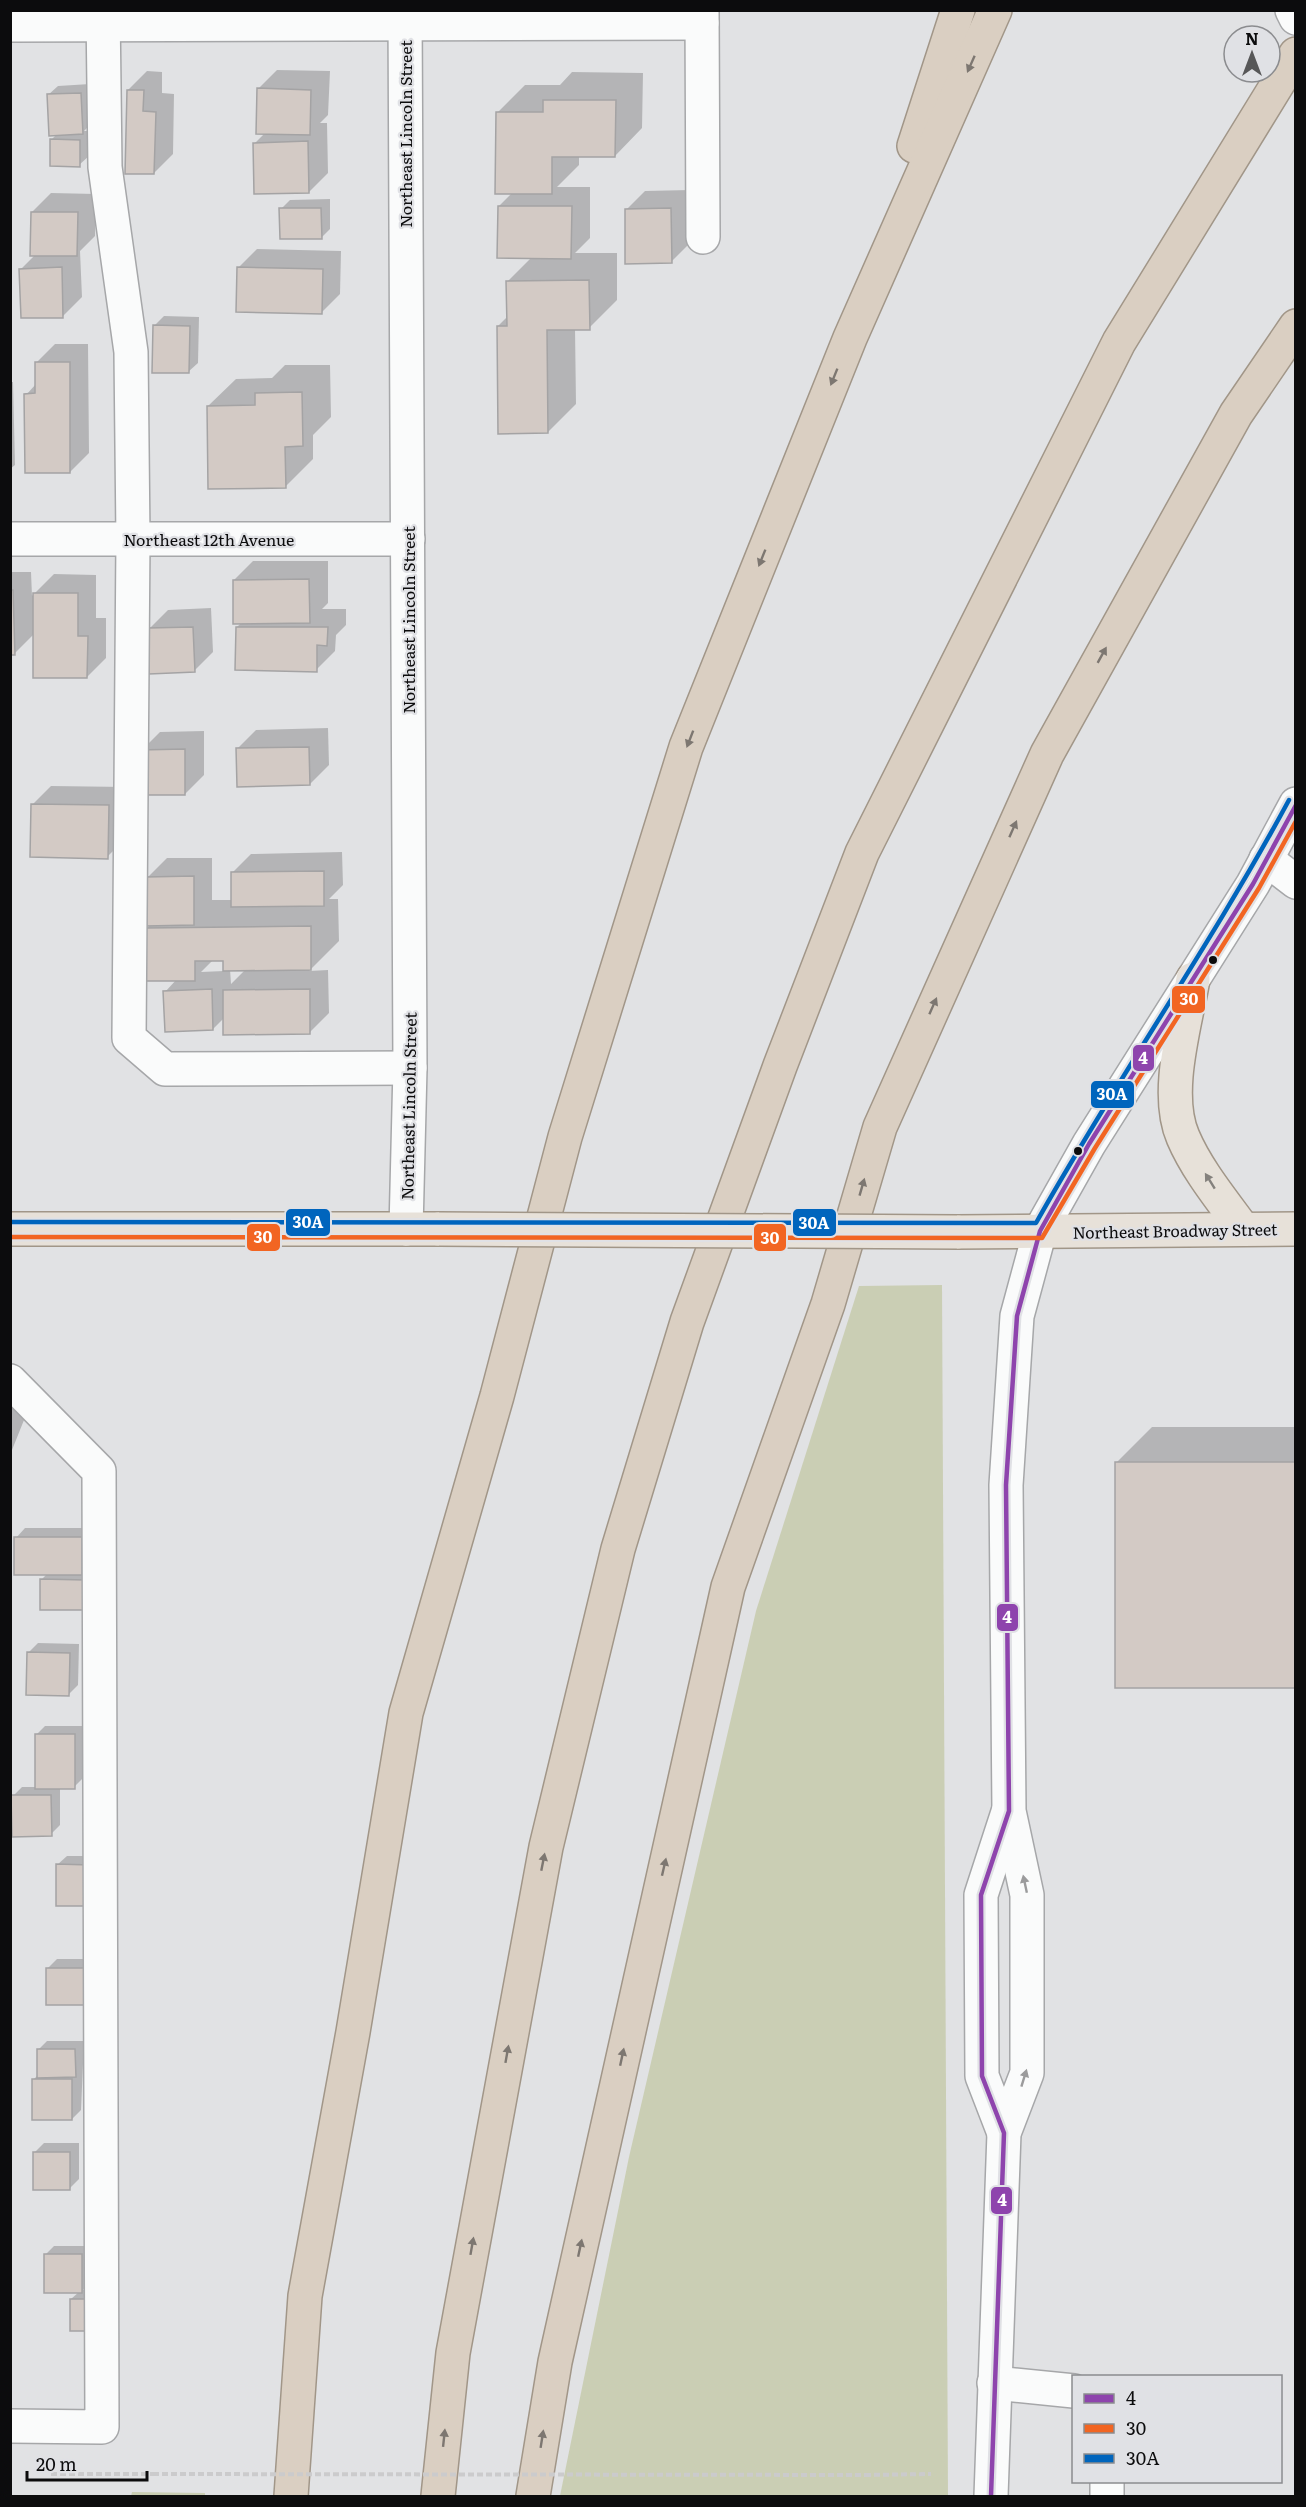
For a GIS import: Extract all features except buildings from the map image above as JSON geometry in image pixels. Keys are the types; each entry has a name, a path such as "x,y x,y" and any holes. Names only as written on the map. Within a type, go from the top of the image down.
{"highway":[{"path":"850,338 958,10"},
{"path":"291,2496 305,2296 355,2020 406,1713 497,1396 565,1137 686,747 850,338 995,10"},
{"path":"438,2496 453,2353 546,1846 618,1549 687,1322 780,1066 862,853 1119,342 1296,54"},
{"path":"532,2496 555,2362 728,1587 828,1304 880,1126 1047,754 1236,414 1296,326"}],"main road":[{"path":"1193,979 1175,1088 1176,1113 1183,1137 1211,1185 1243,1229"},
{"name":"Northeast Broadway Street","path":"10,1229 957,1232 1296,1229"}],"street":[{"path":"1292,10 1296,18"},
{"name":"Northeast Lincoln Street","path":"404,17 410,1068 406,1229"},
{"path":"10,25 103,18 702,17 703,237"},
{"path":"103,18 105,166 131,352 133,539 129,1038 165,1069 410,1068"},
{"name":"Northeast 12th Avenue","path":"10,539 408,539"},
{"path":"991,2496 1004,2133 1027,2073 1027,1895 1009,1811 1006,1485 1017,1316 1040,1231 1089,1144 1193,979 1266,859 1296,804"},
{"path":"1266,859 1296,882"},
{"path":"10,1381 99,1471 102,2427 10,2426"},
{"path":"1004,2133 982,2076 981,1895 1009,1811"},
{"path":"994,2383 1072,2391"}],"path":[{"path":"51,2474 931,2474"}],"green space":[{"path":"942,1285 948,2496 560,2496 629,2157 756,1611 859,1286"},
{"path":"132,2492 205,2493 205,2496 131,2496"}],"transit line":[{"name":"30A","path":"10,1222 1036,1223 1098,1117 1228,907 1289,800"},
{"name":"4","path":"991,2496 1004,2133 982,2076 981,1895 1009,1811 1006,1485 1017,1316 1040,1231 1089,1144 1253,884 1296,805"},
{"name":"30","path":"10,1237 1042,1238 1095,1148 1259,888 1296,821"}]}
